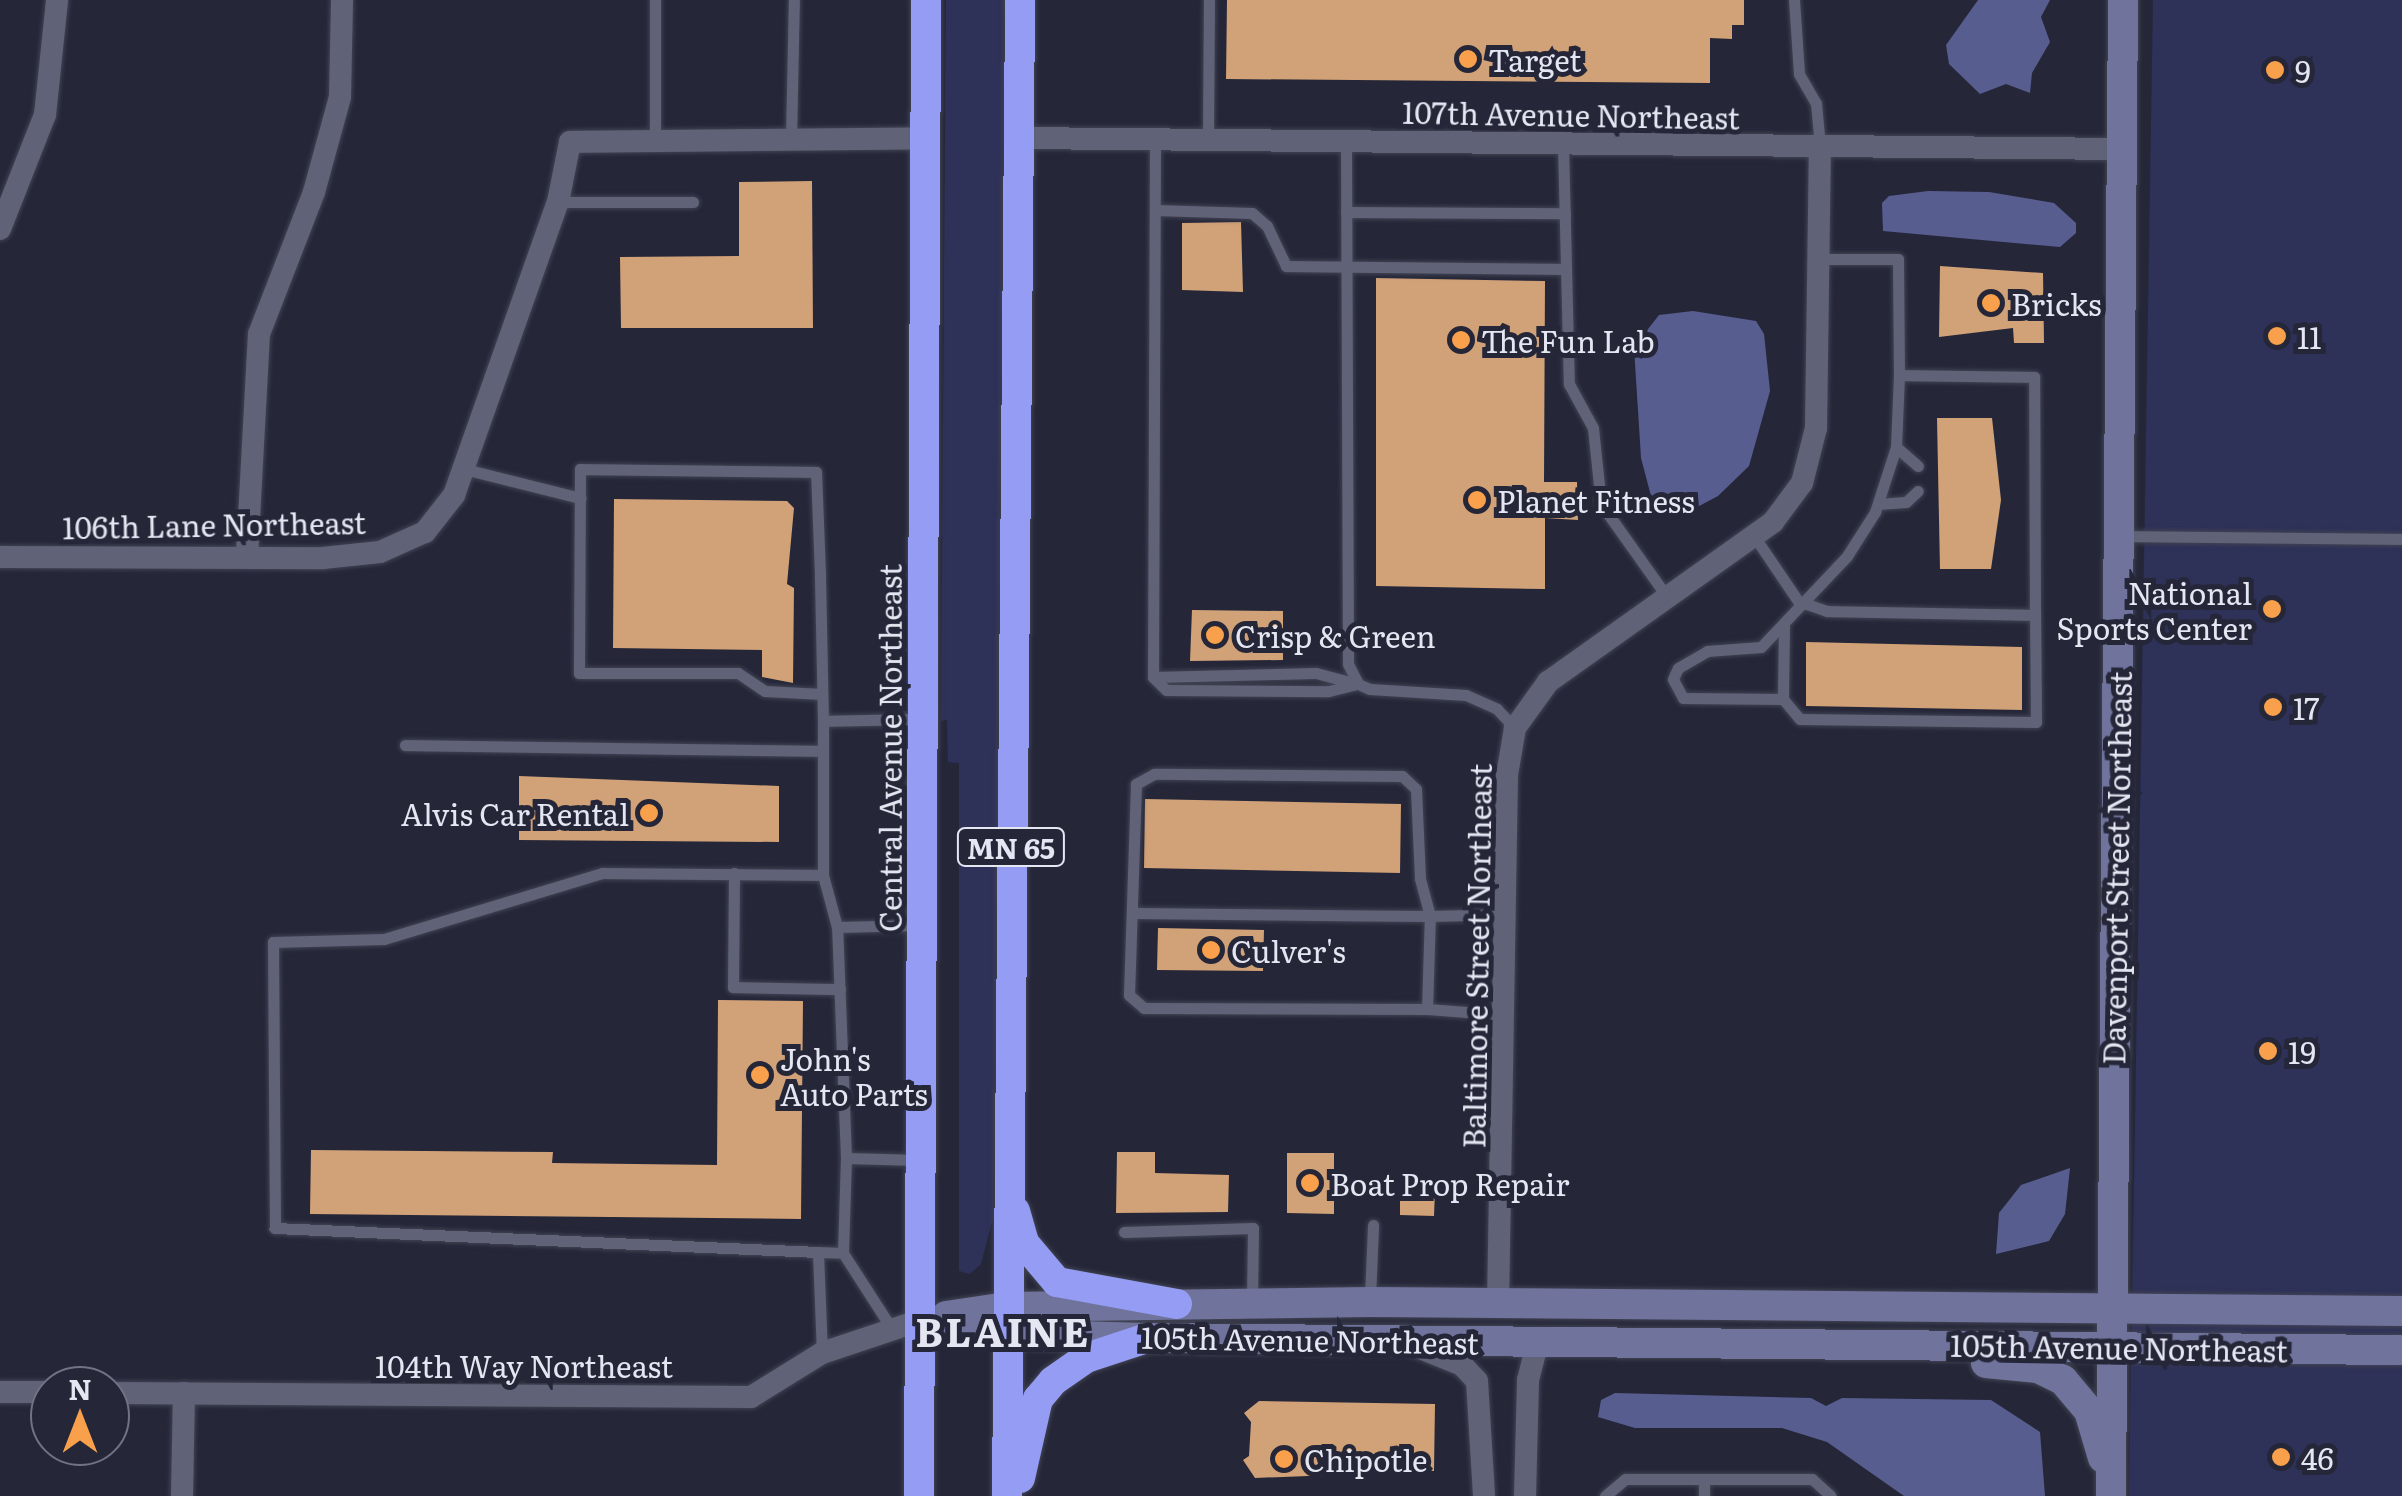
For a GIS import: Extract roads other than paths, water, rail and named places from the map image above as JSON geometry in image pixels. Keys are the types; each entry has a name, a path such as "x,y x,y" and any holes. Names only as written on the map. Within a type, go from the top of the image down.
{"highway":[{"name":"Central Avenue Northeast","path":"919,1496 906,1324 919,1160 924,925 926,0"},
{"name":"MN 65","path":"1007,1496 1020,0"},
{"path":"1008,1186 1024,1243 1057,1282 1176,1304"},
{"path":"1016,1496 1038,1398 1086,1358 1147,1338"}],"street":[{"path":"0,229 45,115 57,0"},
{"path":"247,554 259,334 314,192 340,97 342,0"},
{"name":"Davenport Street Northeast","path":"2111,1496 2122,0"},
{"path":"464,469 558,202 570,142 924,138"},
{"name":"107th Avenue Northeast","path":"1019,138 2122,149"},
{"name":"Baltimore Street Northeast","path":"1498,1306 1507,1015 1507,776 1515,728 1548,682 1665,594 1754,536 1786,506 1812,454 1820,148"},
{"name":"106th Lane Northeast","path":"0,557 380,552 425,532 454,495 464,469"},
{"name":"105th Avenue Northeast","path":"906,1324 1006,1321 1176,1304 1370,1302 2402,1311"},
{"name":"105th Avenue Northeast","path":"1006,1321 1147,1338 2402,1350"},
{"name":"104th Way Northeast","path":"130,1392 750,1396 822,1353 906,1324"},
{"path":"1400,1340 1462,1365 1476,1382 1484,1496"},
{"path":"1526,1496 1528,1380 1538,1341"},
{"path":"1824,1344 2038,1368 2063,1380 2089,1411 2111,1496"},
{"path":"0,1392 30,1392"},
{"path":"182,1496 184,1393"}],"lane":[{"path":"655,0 655,140"},
{"path":"791,138 794,0"},
{"path":"1208,138 1209,0"},
{"path":"1794,0 1799,74 1816,103 1820,148"},
{"path":"1156,138 1153,677 1166,690 1330,691 1358,684 1380,692 1466,695 1497,709 1515,728"},
{"path":"1346,141 1346,648 1358,684"},
{"path":"1564,144 1569,384 1593,428 1600,504 1665,594"},
{"path":"558,202 693,202"},
{"path":"1155,210 1252,213 1267,226 1286,266 1566,269"},
{"path":"1346,212 1565,212"},
{"path":"1783,700 1682,698 1672,680 1678,668 1707,651 1761,647 1806,604 1847,556 1878,504 1896,447 1900,374 1898,259 1820,259"},
{"path":"1784,625 1783,700 1800,719 2036,722 2034,377 1900,374"},
{"path":"1896,447 1918,466"},
{"path":"464,469 580,498"},
{"path":"822,694 765,692 738,673 579,673 580,469 816,472 823,721 822,875 838,927 846,1158 843,1253 906,1324"},
{"path":"1878,504 1906,502 1918,492"},
{"path":"1754,536 1806,604 1827,611 2036,615"},
{"path":"2121,536 2402,539"},
{"path":"823,721 924,719"},
{"path":"405,745 823,751"},
{"path":"1427,1009 1430,916 1420,878 1416,789 1402,776 1154,774 1136,784 1128,995 1144,1008 1427,1009 1507,1015"},
{"path":"822,875 602,873 384,939 273,942 275,1228 843,1253"},
{"path":"734,873 733,987 840,989"},
{"path":"1134,913 1508,914"},
{"path":"838,927 924,925"},
{"path":"846,1158 919,1160"},
{"path":"1370,1302 1373,1225"},
{"path":"1124,1232 1253,1228 1252,1304"},
{"path":"818,1252 822,1353"},
{"path":"1605,1496 1625,1479 1812,1479 1831,1496"},
{"path":"1704,1480 1704,1496"}],"place":[{"name":"Target","path":"1468,59"},
{"name":"9","path":"2275,70"},
{"name":"Bricks","path":"1991,303"},
{"name":"11","path":"2277,336"},
{"name":"The Fun Lab","path":"1461,340"},
{"name":"Planet Fitness","path":"1477,500"},
{"name":"National Sports Center","path":"2272,609"},
{"name":"Crisp & Green","path":"1215,635"},
{"name":"17","path":"2273,707"},
{"name":"Alvis Car Rental","path":"649,813"},
{"name":"Culver's","path":"1211,950"},
{"name":"19","path":"2268,1051"},
{"name":"John's Auto Parts","path":"760,1075"},
{"name":"Boat Prop Repair","path":"1310,1183"},
{"name":"46","path":"2281,1457"},
{"name":"Chipotle","path":"1284,1459"}],"district":[{"name":"BLAINE","path":"1003,1330"}]}
